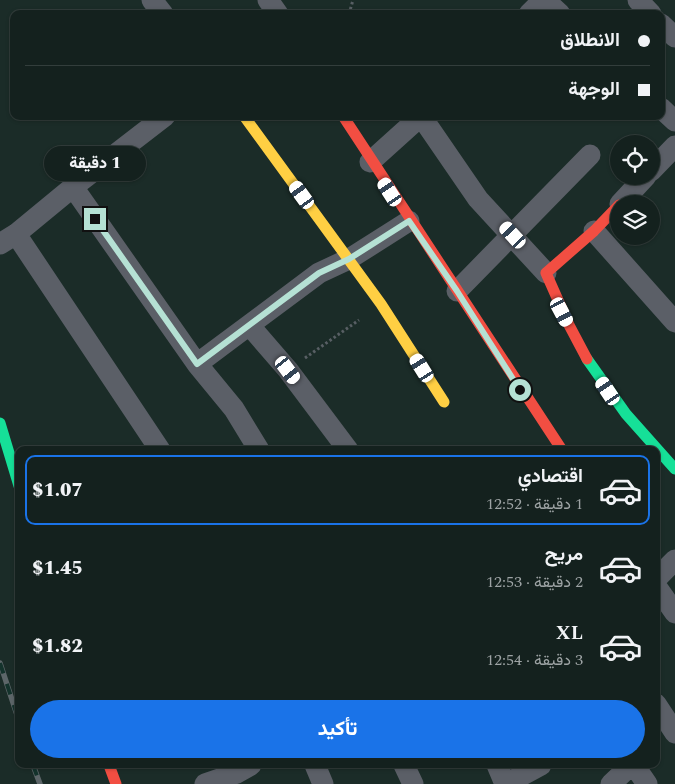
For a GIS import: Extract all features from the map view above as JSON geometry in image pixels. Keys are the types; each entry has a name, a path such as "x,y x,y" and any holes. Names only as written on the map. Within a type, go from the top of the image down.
{"street":[{"path":"152,0 161,10"},
{"path":"533,10 544,0 555,10"},
{"path":"638,0 648,10"},
{"path":"665,28 675,37"},
{"path":"665,112 675,121"},
{"path":"157,446 8,239 160,120"},
{"path":"247,120 382,304 444,402"},
{"path":"345,120 370,162 457,291 520,390 559,446"},
{"path":"370,162 417,120"},
{"path":"424,120 478,199 546,273 553,296 586,358 620,407 655,446"},
{"path":"660,162 675,146"},
{"path":"457,291 590,155"},
{"path":"629,195 638,185"},
{"path":"73,187 197,364 234,409 257,446"},
{"path":"546,273 610,215"},
{"path":"197,364 319,273 349,259 409,221"},
{"path":"594,231 675,322"},
{"path":"250,326 288,370 345,446"},
{"path":"0,423 15,473"},
{"path":"660,452 675,469"},
{"path":"660,575 675,560"},
{"path":"660,592 675,613"},
{"path":"660,710 675,732"},
{"path":"110,768 116,784"},
{"path":"316,768 323,784"},
{"path":"405,768 413,784"},
{"path":"498,768 506,784 535,768"},
{"path":"611,784 629,768"},
{"path":"635,768 648,784"},
{"path":"205,784 241,772"}],"path":[{"path":"288,370 382,304"}],"railway":[{"path":"0,663 15,709"},
{"path":"34,768 40,784"}],"traffic: fast":[{"path":"587,359 626,414 655,446"},
{"path":"0,423 15,473"},
{"path":"660,452 675,469"}],"traffic: slow":[{"path":"247,120 381,304 444,402"}],"traffic: jam":[{"path":"346,120 559,446"},
{"path":"587,359 569,325 546,273 610,214"},
{"path":"110,768 116,784"}],"route":[{"path":"95,219 197,364 319,273 349,259 409,221 457,291 520,390"}]}
